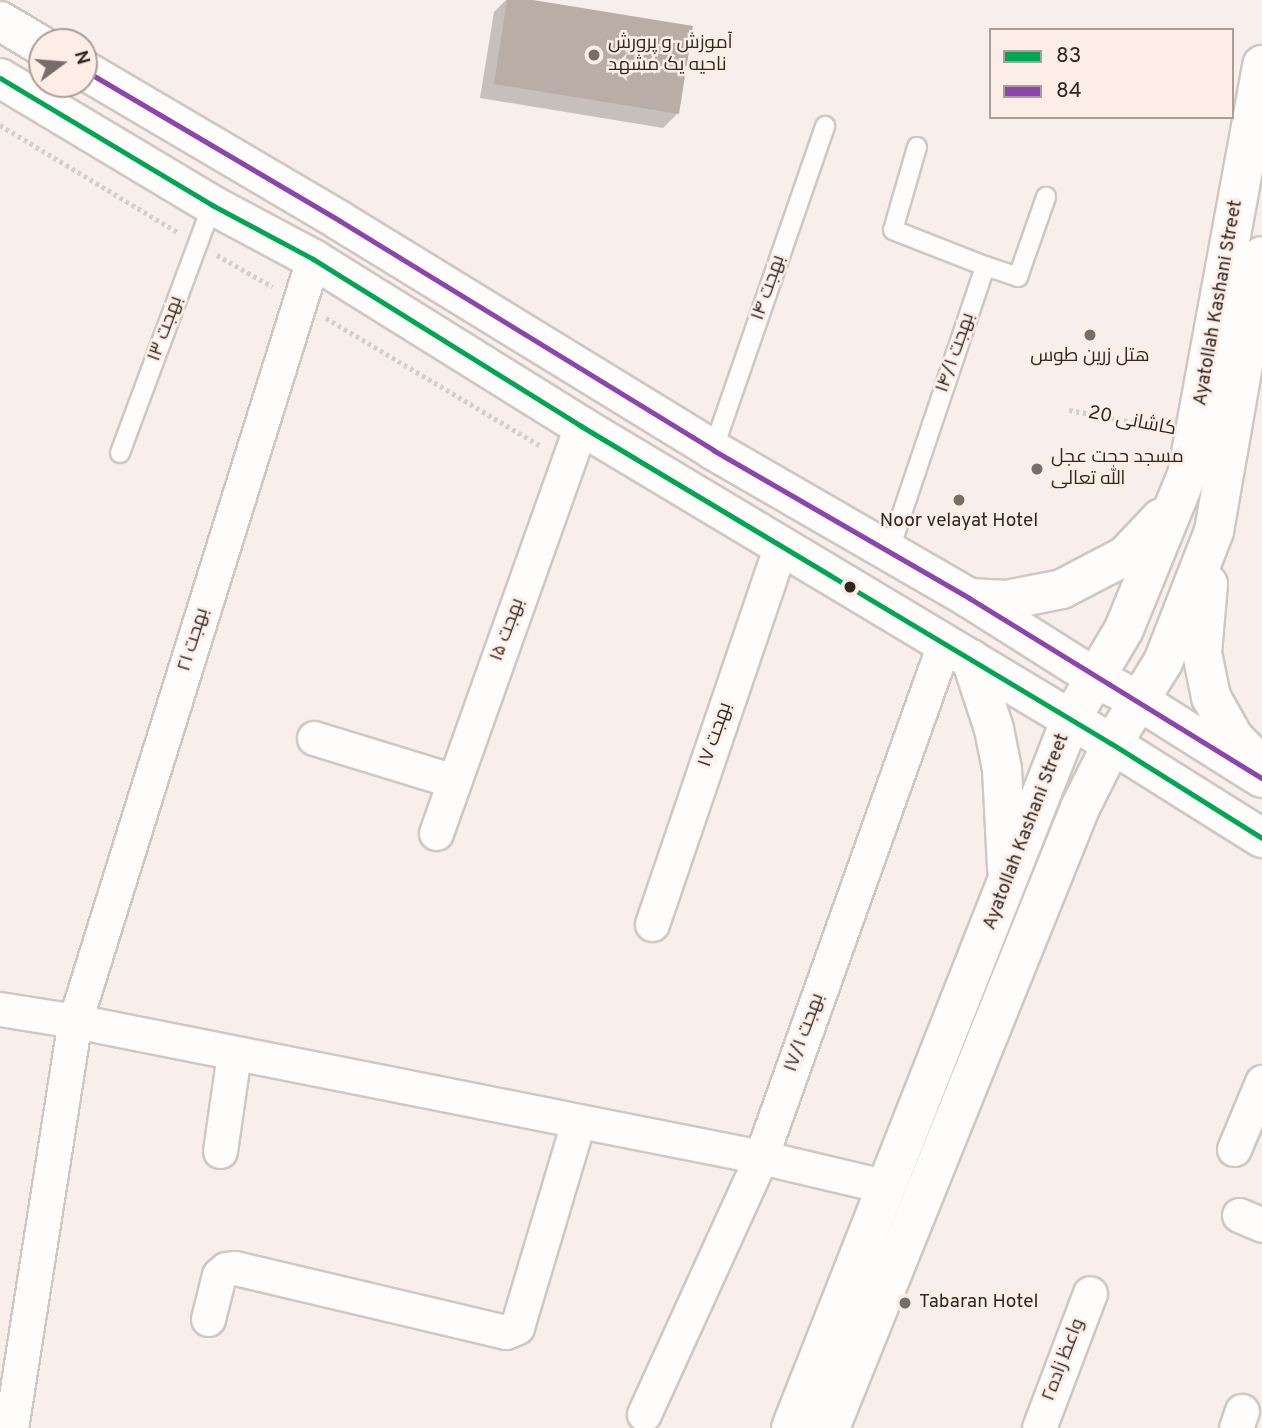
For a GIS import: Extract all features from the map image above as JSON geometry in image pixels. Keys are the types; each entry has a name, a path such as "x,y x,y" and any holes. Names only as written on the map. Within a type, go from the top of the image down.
{"main road":[{"path":"0,21 28,38"},
{"name":"Ayatollah Kashani Street","path":"792,1428 1071,719 1124,629 1188,475 1262,65"},
{"path":"0,78 212,205 313,260 581,426 1071,719 1262,838"},
{"path":"98,78 340,221 713,450 969,598 1262,778"},
{"name":"Ayatollah Kashani Street","path":"831,1428 1080,808 1112,744 1163,662 1214,531 1262,256"},
{"path":"969,598 1007,600 1062,589 1125,556 1165,514 1188,475"},
{"path":"1214,531 1203,618 1202,653 1211,697 1234,738 1262,766"},
{"path":"958,651 995,729 1002,769 1008,880"}],"street":[{"name":"بهجت ۲۱","path":"11,1428 14,1317 75,1021 313,260"},
{"name":"بهجت ۱۵","path":"436,833 581,426"},
{"name":"بهجت ۱۷","path":"652,924 780,545"},
{"name":"بهجت ۱۷/۱","path":"644,1414 761,1157 958,651"},
{"path":"314,738 454,782"},
{"path":"0,1009 75,1021 761,1157 888,1187"},
{"path":"220,1151 234,1054"},
{"path":"1234,1149 1262,1082"},
{"path":"208,1319 219,1275 226,1269 235,1268 506,1332 517,1327 578,1122"},
{"name":"واعظ زاده۲","path":"1039,1428 1090,1293"}],"lane":[{"name":"بهجت ۱۴","path":"713,450 825,126"},
{"path":"916,147 893,230 985,266 1018,277 1046,197"},
{"name":"بهجت ۱۳","path":"120,453 212,205"},
{"name":"بهجت ۱۴/۱","path":"889,552 985,266"}],"path":[{"path":"0,125 568,461"},
{"name":"کاشانی 20","path":"1069,410 1195,434"}],"building":[{"name":"آموزش و پرورش ناحیه یک مشهد","path":"507,0 533,0 693,26 679,114 494,84"}],"transit line":[{"name":"83","path":"0,78 212,205 313,259 581,426 1112,744 1262,838"},
{"name":"84","path":"98,78 340,221 713,450 969,598 1262,778"}],"place":[{"name":"آموزش و پرورش ناحیه یک مشهد","path":"594,55"},
{"name":"هتل زرین طوس","path":"1090,335"},
{"name":"مسجد حجت عجل الله تعالی","path":"1037,469"},
{"name":"Noor velayat Hotel","path":"959,500"},
{"name":"Tabaran Hotel","path":"905,1303"}]}
